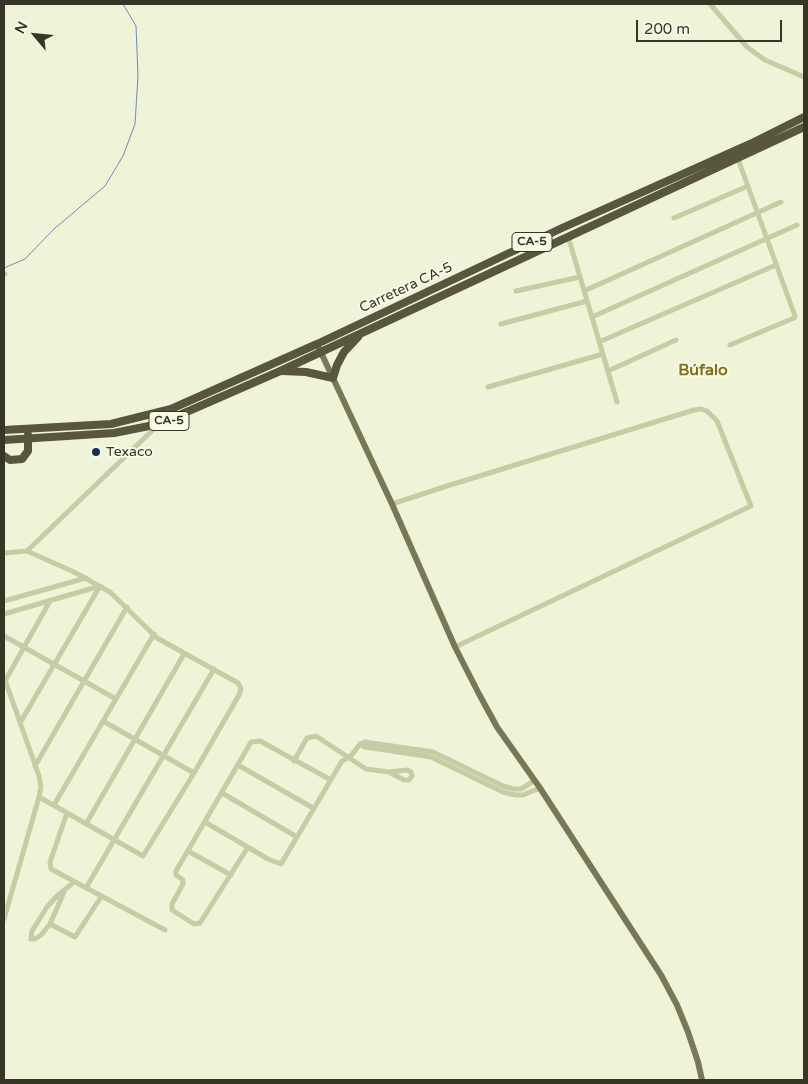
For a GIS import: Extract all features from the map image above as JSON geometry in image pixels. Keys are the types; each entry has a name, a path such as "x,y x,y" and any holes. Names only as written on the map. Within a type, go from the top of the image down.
{"highway":[{"name":"Carretera CA-5","path":"4,430 111,424 171,409 750,144 804,117"},
{"name":"Carretera CA-5","path":"4,440 114,433 159,424 278,372 804,127"},
{"path":"700,176 701,171 750,144"},
{"path":"278,372 288,370 333,378 344,352 361,332"},
{"path":"4,456 10,460 22,459 28,451 29,439 27,430"}],"main road":[{"path":"316,344 392,504 455,647 497,727 540,788 665,983 677,1005 688,1032 702,1080"}],"street":[{"path":"710,4 747,47 765,60 804,77"},
{"path":"730,345 794,317 738,159"},
{"path":"674,218 748,186"},
{"path":"584,291 782,202"},
{"path":"592,317 797,225"},
{"path":"568,236 617,402"},
{"path":"600,342 776,265"},
{"path":"516,291 580,277"},
{"path":"501,324 587,301"},
{"path":"608,370 676,340"},
{"path":"488,387 603,354"},
{"path":"392,504 694,410 701,409 707,411 717,420 751,506 455,647"},
{"path":"27,551 159,424"},
{"path":"4,553 27,551 86,578 110,592 154,634 184,654 238,683 241,688 239,695 145,855 138,855 39,797"},
{"path":"4,601 86,578"},
{"path":"4,614 100,586"},
{"path":"20,723 100,586"},
{"path":"4,919 41,787 4,679 25,647 50,601"},
{"path":"35,766 127,607"},
{"path":"54,805 154,634"},
{"path":"4,636 116,699"},
{"path":"86,824 184,654"},
{"path":"86,888 214,669"},
{"path":"104,721 194,773"},
{"path":"294,761 305,740 316,736 350,757 359,766 366,769 389,772"},
{"path":"248,847 202,921 194,924 175,912 172,907 183,884 183,880 176,875 176,871 252,742 257,740 331,780"},
{"path":"205,822 280,864 342,761 350,757 360,744 365,742 433,752 503,786 514,789 521,789 534,781"},
{"path":"360,744 365,747 431,757 503,792 515,795 523,795 540,788"},
{"path":"238,765 314,808"},
{"path":"222,793 297,837"},
{"path":"67,813 50,864 53,871 165,930"},
{"path":"188,850 231,875"},
{"path":"64,892 50,924 41,935 31,939 32,931 53,900 74,882"},
{"path":"50,924 75,937 102,897"}],"waterway":[{"path":"4,268 25,259 54,229 105,186 123,156 135,124 138,76 136,26 123,4"}],"place":[{"name":"Texaco","path":"96,452"}],"district":[{"name":"Búfalo","path":"703,371"}]}
